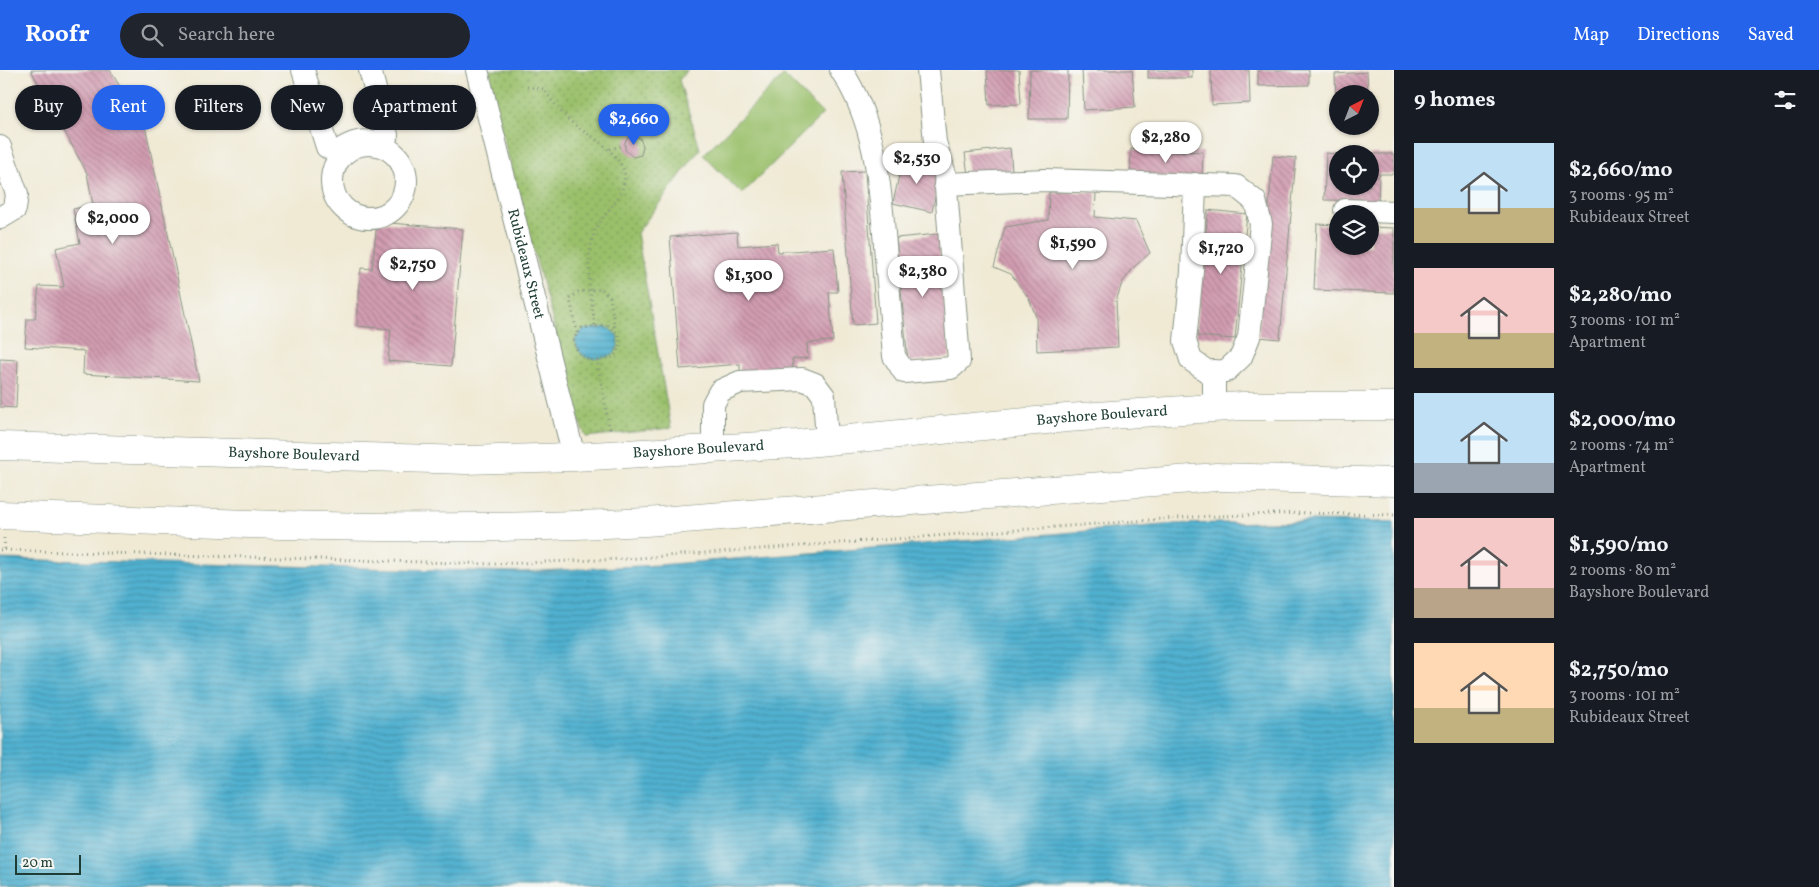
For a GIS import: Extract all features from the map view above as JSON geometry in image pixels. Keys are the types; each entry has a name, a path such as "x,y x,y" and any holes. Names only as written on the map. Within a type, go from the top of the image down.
{"main road":[{"name":"Bayshore Boulevard","path":"0,446 466,460 574,457 827,441 1067,418 1242,406 1394,406"},
{"path":"1,514 367,526 560,527 646,522 1217,477 1394,482"}],"street":[{"path":"303,70 327,148 337,152 350,144 370,141 382,146 387,135 370,70"},
{"name":"Rubideaux Street","path":"476,70 574,457"},
{"path":"841,70 853,87 863,113 879,175 894,356 904,372 951,368 959,361 945,184 935,142 928,70"},
{"path":"0,218 15,209 17,194 2,160"},
{"path":"945,184 1046,180 1195,184 1236,186 1255,201 1261,224 1249,337 1241,358 1226,371 1208,372 1191,360 1184,341 1192,271 1195,184"},
{"path":"1379,211 1394,212"},
{"path":"1214,371 1214,408"},
{"path":"713,449 712,404 720,391 740,382 802,379 815,384 824,396 827,441"}],"path":[{"path":"527,87 543,90 569,120 610,149 624,170 623,188 598,227 592,240 590,290 595,327"},
{"path":"610,149 624,145"},
{"path":"577,334 570,299 578,292 590,290 602,289 610,297 615,330"},
{"path":"608,325 615,330 619,335 620,346 614,357 585,360 576,352 573,339 582,328 608,325"},
{"path":"597,360 610,432"}],"green space":[{"path":"485,70 688,70 679,80 700,149 637,233 671,428 586,437 581,426"},
{"path":"784,75 823,114 742,194 703,155"}],"water":[{"path":"607,327 617,335 618,346 613,355 594,359 581,353 575,340 583,330"},
{"path":"1311,521 1394,522 1394,887 0,887 0,559 520,572 658,565 1176,524"}],"building":[{"path":"31,70 110,70 119,85 92,85 92,130 146,130 199,381 83,374 84,351 25,347 27,319 35,319 39,286 64,287 56,248 80,243 73,209 93,205 87,173 64,130 82,130 82,85 39,85"},
{"path":"987,70 1019,70 1021,104 989,105"},
{"path":"1030,70 1068,70 1067,119 1029,119"},
{"path":"1082,70 1132,70 1135,107 1084,110"},
{"path":"1148,70 1192,70 1192,78 1148,78"},
{"path":"1211,70 1249,70 1250,103 1212,105"},
{"path":"1258,70 1309,70 1309,85 1258,86"},
{"path":"1367,72 1368,85 1335,85 1335,74"},
{"path":"631,135 640,138 643,146 641,155 633,157 625,150 625,141"},
{"path":"1010,148 1012,170 968,175 965,153"},
{"path":"1131,149 1203,152 1202,179 1130,176"},
{"path":"1326,153 1329,153 1329,195 1378,195 1378,201 1324,200"},
{"path":"1379,154 1394,154 1394,174 1379,174"},
{"path":"1273,156 1296,158 1280,339 1258,337"},
{"path":"903,158 941,166 932,212 893,203"},
{"path":"865,171 876,323 853,325 842,172"},
{"path":"1049,192 1096,192 1095,217 1136,221 1150,253 1134,267 1122,283 1116,301 1118,347 1037,351 1036,317 1029,298 1011,274 994,267 1005,227 1048,220"},
{"path":"1208,210 1247,214 1235,339 1196,336"},
{"path":"377,222 463,229 451,366 388,361 391,329 357,326 361,268 372,269"},
{"path":"1317,224 1329,225 1329,255 1379,255 1379,227 1394,228 1394,293 1314,290"},
{"path":"737,232 738,246 777,243 778,252 834,248 838,292 829,292 833,341 807,343 808,358 792,359 793,369 740,373 740,364 680,369 670,237"},
{"path":"938,234 950,357 908,362 896,238"},
{"path":"0,359 18,360 16,408 0,407"}]}
